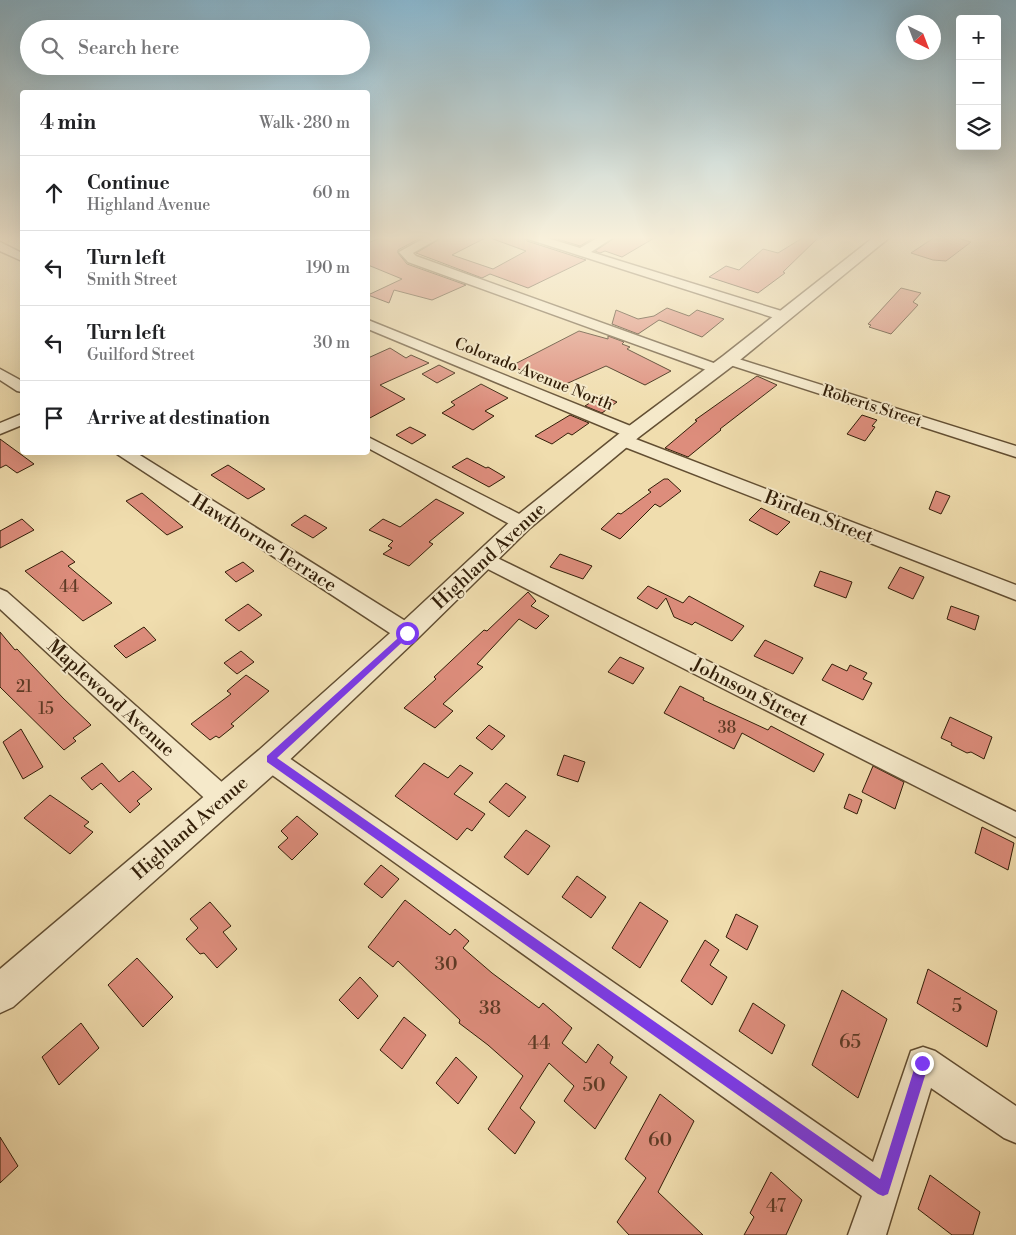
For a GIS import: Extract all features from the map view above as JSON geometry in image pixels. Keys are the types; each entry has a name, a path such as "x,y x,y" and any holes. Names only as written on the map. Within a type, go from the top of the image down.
{"street":[{"name":"Roberts Street","path":"518,295 723,364 1016,452"},
{"path":"714,295 783,316"},
{"name":"Highland Avenue","path":"0,994 270,759 407,633 522,522 627,437 810,295"},
{"name":"Colorado Avenue North","path":"370,325 627,437"},
{"path":"0,373 20,387"},
{"path":"0,430 20,420"},
{"name":"Birden Street","path":"627,437 1016,593"},
{"path":"370,443 522,522"},
{"name":"Hawthorne Terrace","path":"127,455 407,633"},
{"name":"Johnson Street","path":"485,559 1016,825"},
{"name":"Maplewood Avenue","path":"0,597 222,799"},
{"path":"270,759 883,1190"},
{"path":"867,1235 883,1190 922,1063 1016,1126"}],"building":[{"path":"370,295 392,295 389,303 370,296"},
{"path":"412,295 444,295 432,300"},
{"path":"895,295 920,295 913,302 918,305 891,334 869,327 871,325 868,324"},
{"path":"667,308 689,316 697,310 724,319 702,337 659,320 638,334 612,324 616,310 638,319 654,316"},
{"path":"579,331 608,339 608,336 624,342 622,344 630,347 627,349 671,371 645,385 606,366 557,388 526,375 528,373 511,366"},
{"path":"390,348 406,358 411,355 429,363 380,385 405,399 370,418 370,357"},
{"path":"439,365 455,373 437,383 422,374"},
{"path":"757,376 777,385 720,429 688,457 665,448 697,421 695,420"},
{"path":"481,384 508,398 485,411 494,416 473,430 442,413 455,405 451,402"},
{"path":"602,395 617,402 602,413 585,406"},
{"path":"570,415 589,423 572,435 568,433 552,444 535,436"},
{"path":"862,415 877,420 872,426 875,427 865,441 847,434"},
{"path":"410,427 426,435 412,444 396,435"},
{"path":"0,439 34,464 17,473 6,465 0,468"},
{"path":"467,458 505,477 489,487 452,467"},
{"path":"228,465 265,489 248,499 211,475"},
{"path":"664,479 668,479 681,491 660,507 655,504 620,539 601,529 618,513 621,514 651,492 648,490"},
{"path":"936,491 950,496 941,514 929,509"},
{"path":"142,493 183,527 167,535 126,501"},
{"path":"436,499 464,513 429,542 433,544 409,566 383,554 392,548 388,546 393,541 369,530 383,519 400,527"},
{"path":"761,508 790,522 777,535 749,520"},
{"path":"305,515 327,528 313,538 291,525"},
{"path":"22,519 34,530 0,548 0,531"},
{"path":"62,551 75,562 68,566 112,603 83,621 25,571"},
{"path":"560,554 592,566 583,579 550,567"},
{"path":"243,562 254,571 236,582 225,572"},
{"path":"900,567 924,577 913,599 888,588"},
{"path":"820,571 852,582 846,598 814,586"},
{"path":"648,586 683,603 689,596 744,626 732,641 695,622 692,625 674,617 666,598 657,609 637,598"},
{"path":"528,592 536,601 531,606 549,616 536,629 519,619 477,664 483,667 443,704 453,711 435,728 404,708 436,679 434,677 484,630 487,631"},
{"path":"248,604 262,615 239,631 225,620"},
{"path":"951,606 979,616 975,630 947,619"},
{"path":"144,627 156,640 126,658 114,646"},
{"path":"0,632 15,650 17,649 91,725 73,738 76,741 64,750 0,687"},
{"path":"765,640 803,658 793,674 754,656"},
{"path":"241,651 254,662 237,674 224,663"},
{"path":"620,657 644,668 633,684 608,672"},
{"path":"832,664 847,671 850,665 867,673 863,679 872,683 863,700 822,680"},
{"path":"246,675 269,691 231,724 234,726 219,738 216,736 210,740 191,724 231,694 227,691"},
{"path":"680,686 704,698 703,700 768,730 771,726 824,754 814,772 742,733 734,749 664,713"},
{"path":"950,717 992,737 984,759 971,752 967,753 941,738"},
{"path":"489,725 505,736 492,750 476,738"},
{"path":"21,729 43,767 23,779 3,742"},
{"path":"564,755 585,762 578,782 557,775"},
{"path":"102,763 119,782 133,771 152,789 137,801 140,804 130,813 101,783 92,790 81,778"},
{"path":"424,763 448,778 460,765 473,773 454,794 485,814 472,831 467,828 457,840 395,796"},
{"path":"873,766 904,782 895,809 862,792"},
{"path":"506,783 526,797 509,817 489,802"},
{"path":"849,794 862,800 857,814 844,808"},
{"path":"50,795 89,822 84,826 93,832 70,854 24,818"},
{"path":"297,816 318,834 292,860 278,847 288,838 281,831"},
{"path":"982,827 1014,843 1008,870 975,853"},
{"path":"526,830 550,846 528,875 504,857"},
{"path":"381,865 399,879 382,898 364,884"},
{"path":"577,876 606,897 591,918 562,897"},
{"path":"405,900 450,935 455,929 469,941 463,948 492,973 539,1008 543,1003 572,1028 562,1043 586,1063 598,1044 613,1057 610,1063 627,1077 595,1129 564,1101 574,1086 549,1063 520,1108 535,1122 515,1154 488,1129 523,1076 488,1045 459,1023 460,1020 398,961 393,967 368,947"},
{"path":"210,902 231,926 223,932 237,949 217,968 204,953 200,954 186,939 198,928 190,919"},
{"path":"640,902 668,921 640,968 612,948"},
{"path":"736,914 758,926 747,950 726,937"},
{"path":"705,940 719,950 710,965 727,977 712,1005 681,981"},
{"path":"137,958 173,997 143,1027 108,985"},
{"path":"928,969 997,1011 987,1047 917,1003"},
{"path":"360,977 378,996 358,1019 339,1000"},
{"path":"842,990 887,1019 858,1098 812,1065"},
{"path":"753,1003 785,1025 772,1054 739,1031"},
{"path":"404,1017 426,1035 402,1069 380,1050"},
{"path":"81,1023 99,1048 59,1085 42,1057"},
{"path":"456,1057 477,1077 458,1104 436,1083"},
{"path":"660,1094 694,1121 658,1192 703,1235 629,1235 617,1222 646,1178 625,1159"},
{"path":"0,1137 18,1166 0,1183"},
{"path":"771,1172 802,1200 786,1235 744,1235 754,1217 750,1213"},
{"path":"930,1175 980,1212 973,1235 952,1235 918,1209"}],"route":[{"path":"407,633 270,759 883,1190 922,1063"}]}
